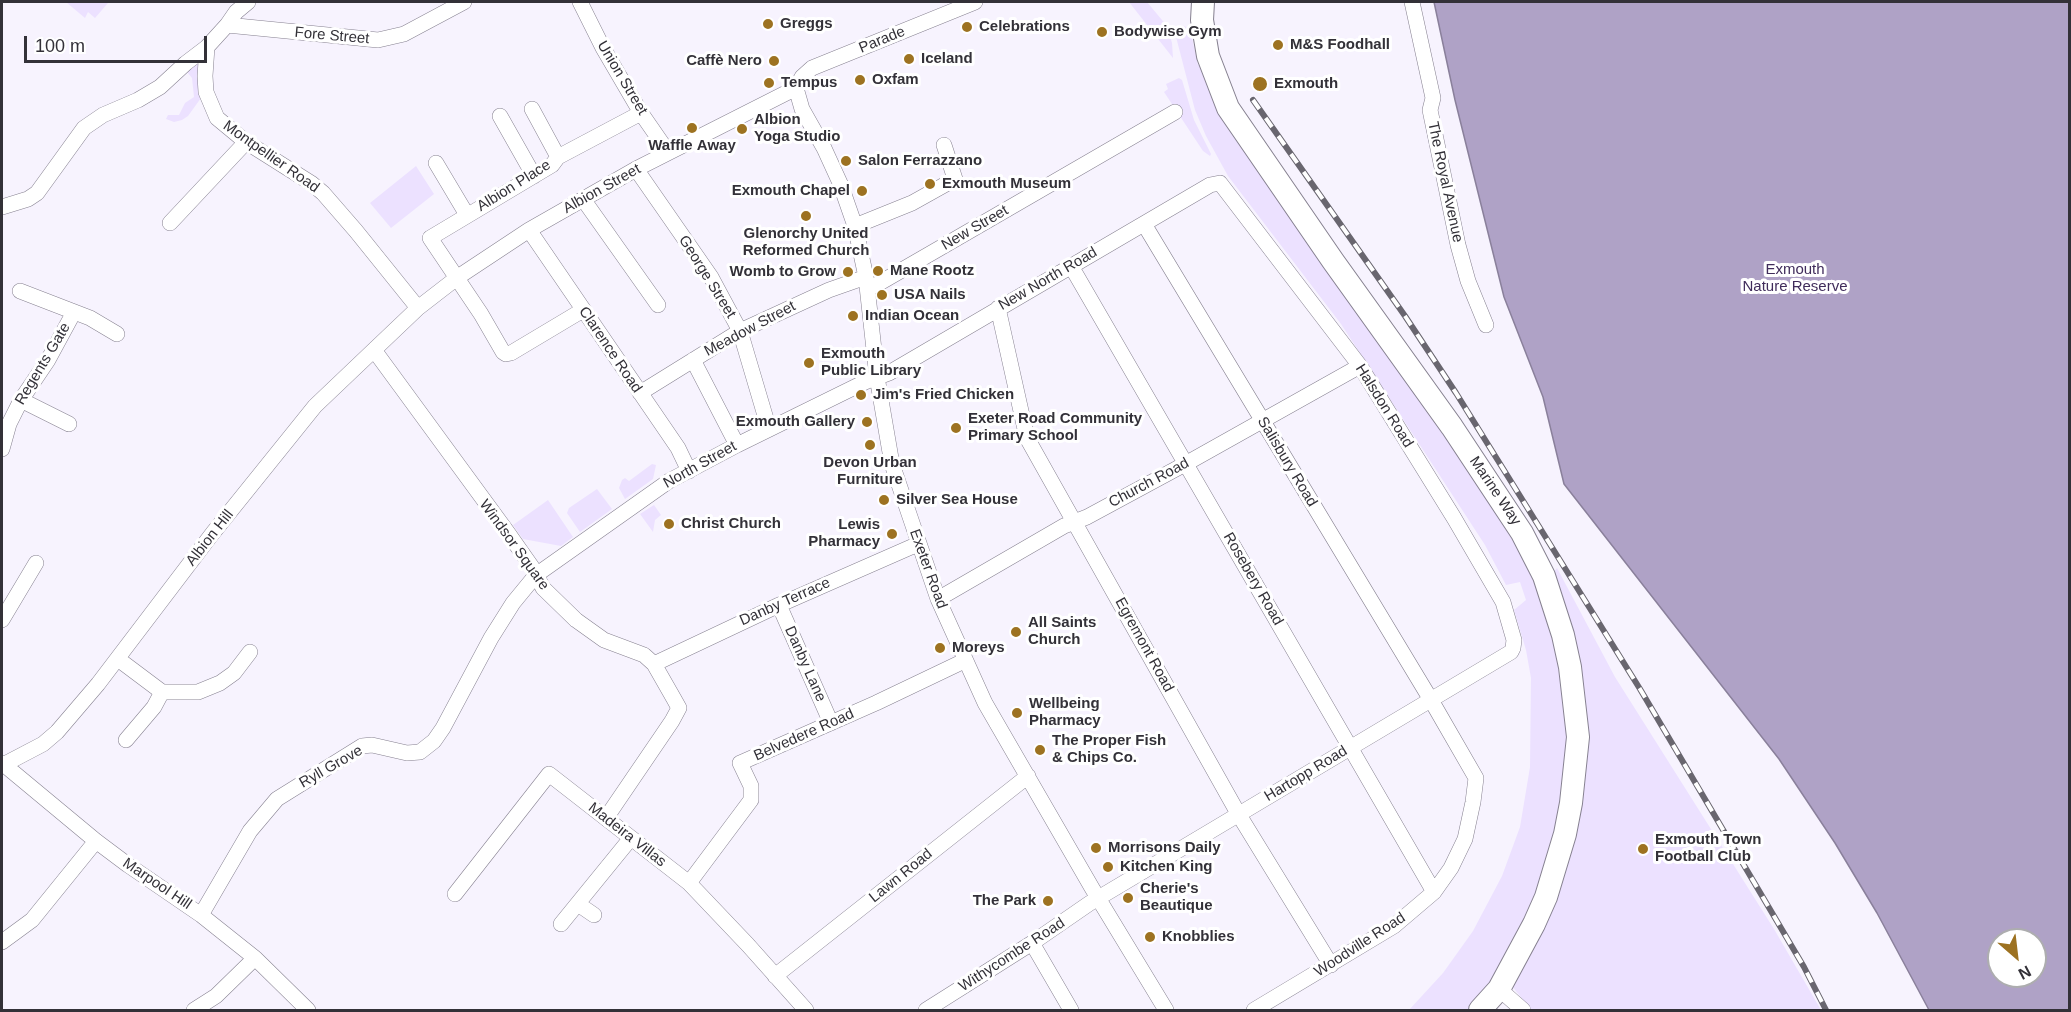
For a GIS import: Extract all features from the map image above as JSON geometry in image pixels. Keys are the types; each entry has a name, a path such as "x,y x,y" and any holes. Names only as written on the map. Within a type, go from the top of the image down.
{"highway":[{"name":"Marine Way","path":"1199,8 1212,69 1228,108 1299,213 1452,427 1510,514 1534,555 1555,607 1575,698 1578,737 1571,803 1565,834 1546,897 1499,989 1480,1011"}],"street":[{"path":"2,207 28,199 37,193 90,123 160,87 207,47 227,25 232,7 248,2"},
{"name":"Union Street","path":"580,2 603,48 668,152"},
{"name":"Parade","path":"796,88 802,77 812,68 975,2"},
{"name":"The Royal Avenue","path":"1412,2 1433,98 1430,110 1458,245 1468,281 1486,325"},
{"name":"Fore Street","path":"227,25 378,40 404,34 458,3"},
{"name":"Montpellier Road","path":"207,47 205,76 209,103 217,118 246,142 323,193 418,308"},
{"name":"Albion Street","path":"418,308 458,277 529,230 636,169 796,88"},
{"name":"Exeter Road","path":"796,88 802,109 832,165 855,226 867,282 877,377 892,464 938,599 964,661 985,703 1167,1011"},
{"path":"532,110 558,158"},
{"name":"New Street","path":"867,282 876,285 1175,112"},
{"name":"Albion Place","path":"458,277 430,238 552,165 558,158 642,113"},
{"path":"500,116 534,176"},
{"path":"170,223 246,142"},
{"path":"855,226 912,203 955,179 944,145"},
{"path":"436,163 467,215"},
{"name":"George Street","path":"636,169 711,277 740,332 769,429"},
{"name":"New North Road","path":"877,377 889,373 1210,185 1220,183"},
{"name":"Halsdon Road","path":"1220,183 1360,366 1503,602 1514,640 1513,648"},
{"path":"583,199 658,305"},
{"name":"Salisbury Road","path":"1144,224 1431,700"},
{"name":"Clarence Road","path":"529,230 678,448 689,471"},
{"name":"Rosebery Road","path":"1071,266 1434,892"},
{"path":"458,277 506,354 583,310"},
{"name":"Meadow Street","path":"640,393 740,332 829,290 867,282"},
{"path":"20,291 90,318 117,333"},
{"name":"Albion Hill","path":"2,764 43,744 57,732 118,659 212,534 315,406 418,308"},
{"name":"Egremont Road","path":"998,308 1027,438 1239,815 1331,965"},
{"name":"Regents Gate","path":"2,449 12,407 48,360 74,312"},
{"name":"Windsor Square","path":"374,350 508,533 543,588 576,620 604,640 644,654 654,664 679,708 662,737 606,818"},
{"path":"693,360 737,444"},
{"name":"Church Road","path":"938,599 1047,535 1187,463 1360,366"},
{"name":"North Street","path":"536,575 663,485 737,444 877,377"},
{"path":"12,407 69,424"},
{"name":"Danby Terrace","path":"654,664 779,605 918,544"},
{"path":"2,620 36,563"},
{"name":"Ryll Grove","path":"201,915 250,831 277,799 362,746 372,745 407,753 420,752 434,741 491,638 513,603 536,575"},
{"name":"Danby Lane","path":"779,605 831,723"},
{"name":"Hartopp Road","path":"1099,898 1239,815 1286,784 1431,700 1513,648"},
{"path":"118,659 162,692 198,692 234,673 250,652"},
{"name":"Belvedere Road","path":"689,883 750,800 751,786 740,763 964,661"},
{"path":"126,740 162,692"},
{"name":"Woodville Road","path":"1254,1011 1394,926 1434,892 1451,868 1465,839 1476,778 1431,700"},
{"name":"Marpool Hill","path":"2,764 96,841 201,915 255,958 308,1011"},
{"name":"Madeira Villas","path":"455,894 549,774 689,883 806,1011"},
{"name":"Lawn Road","path":"775,976 1028,776"},
{"path":"561,924 631,838"},
{"path":"2,942 32,920 96,841"},
{"name":"Withycombe Road","path":"926,1011 1099,898"},
{"path":"578,904 594,915"},
{"path":"1032,943 1068,1009"},
{"path":"194,1011 216,996 255,958"},
{"path":"1499,989 1523,1011"}],"shaded area":[{"path":"66,2 108,3 95,18 88,12 85,18"},
{"path":"1129,2 1147,2 1167,26 1173,58"},
{"name":"Exmouth Nature Reserve","path":"1434,2 2069,2 2069,1010 1929,1010 1877,913 1835,843 1779,759 1564,484 1543,397 1504,297 1455,100"},
{"path":"1182,25 1190,29 1198,65 1202,64 1495,501 1540,583 1568,705 1569,767 1553,854 1504,964 1471,1010 1409,1010 1443,973 1473,931 1502,876 1520,827 1530,767 1531,678 1526,650 1514,610 1526,600 1520,582 1506,585 1485,545 1341,324 1228,176 1195,110 1175,33 1177,27"},
{"path":"197,62 200,64 201,98 188,116 182,120 174,122 166,119 168,115 179,115 185,103 194,97 192,78 187,72"},
{"path":"1179,78 1182,80 1194,120 1210,156 1203,151 1164,92 1168,89 1166,84"},
{"path":"416,166 434,194 391,228 370,203"},
{"path":"652,464 656,465 653,479 625,499 619,488 622,480 625,478 629,481"},
{"path":"597,489 612,509 580,532 567,513 569,508"},
{"path":"548,500 573,537 561,546 523,539 513,525"},
{"path":"654,505 661,515 655,520 653,532 640,514"},
{"name":"Exmouth Town Football Club","path":"1557,568 1615,677 1774,929 1821,1010 1531,1010 1512,986 1581,776 1550,577"}],"railway":[{"path":"1253,100 1405,316 1456,393 1640,689 1804,967 1826,1010"}],"place":[{"name":"Greggs","path":"768,24"},
{"name":"Celebrations","path":"967,27"},
{"name":"Bodywise Gym","path":"1102,32"},
{"name":"M&S Foodhall","path":"1278,45"},
{"name":"Iceland","path":"909,59"},
{"name":"Caffè Nero","path":"774,61"},
{"name":"Oxfam","path":"860,80"},
{"name":"Tempus","path":"769,83"},
{"name":"Exmouth","path":"1260,84"},
{"name":"Waffle Away","path":"692,128"},
{"name":"Albion Yoga Studio","path":"742,129"},
{"name":"Salon Ferrazzano","path":"846,161"},
{"name":"Exmouth Museum","path":"930,184"},
{"name":"Exmouth Chapel","path":"862,191"},
{"name":"Glenorchy United Reformed Church","path":"806,216"},
{"name":"Mane Rootz","path":"878,271"},
{"name":"Womb to Grow","path":"848,272"},
{"name":"USA Nails","path":"882,295"},
{"name":"Indian Ocean","path":"853,316"},
{"name":"Exmouth Public Library","path":"809,363"},
{"name":"Jim's Fried Chicken","path":"861,395"},
{"name":"Exmouth Gallery","path":"867,422"},
{"name":"Exeter Road Community Primary School","path":"956,428"},
{"name":"Devon Urban Furniture","path":"870,445"},
{"name":"Silver Sea House","path":"884,500"},
{"name":"Christ Church","path":"669,524"},
{"name":"Lewis Pharmacy","path":"892,534"},
{"name":"All Saints Church","path":"1016,632"},
{"name":"Moreys","path":"940,648"},
{"name":"Wellbeing Pharmacy","path":"1017,713"},
{"name":"The Proper Fish & Chips Co.","path":"1040,750"},
{"name":"Morrisons Daily","path":"1096,848"},
{"name":"Exmouth Town Football Club","path":"1643,849"},
{"name":"Kitchen King","path":"1108,867"},
{"name":"Cherie's Beautique","path":"1128,898"},
{"name":"The Park","path":"1048,901"},
{"name":"Knobblies","path":"1150,937"}]}
